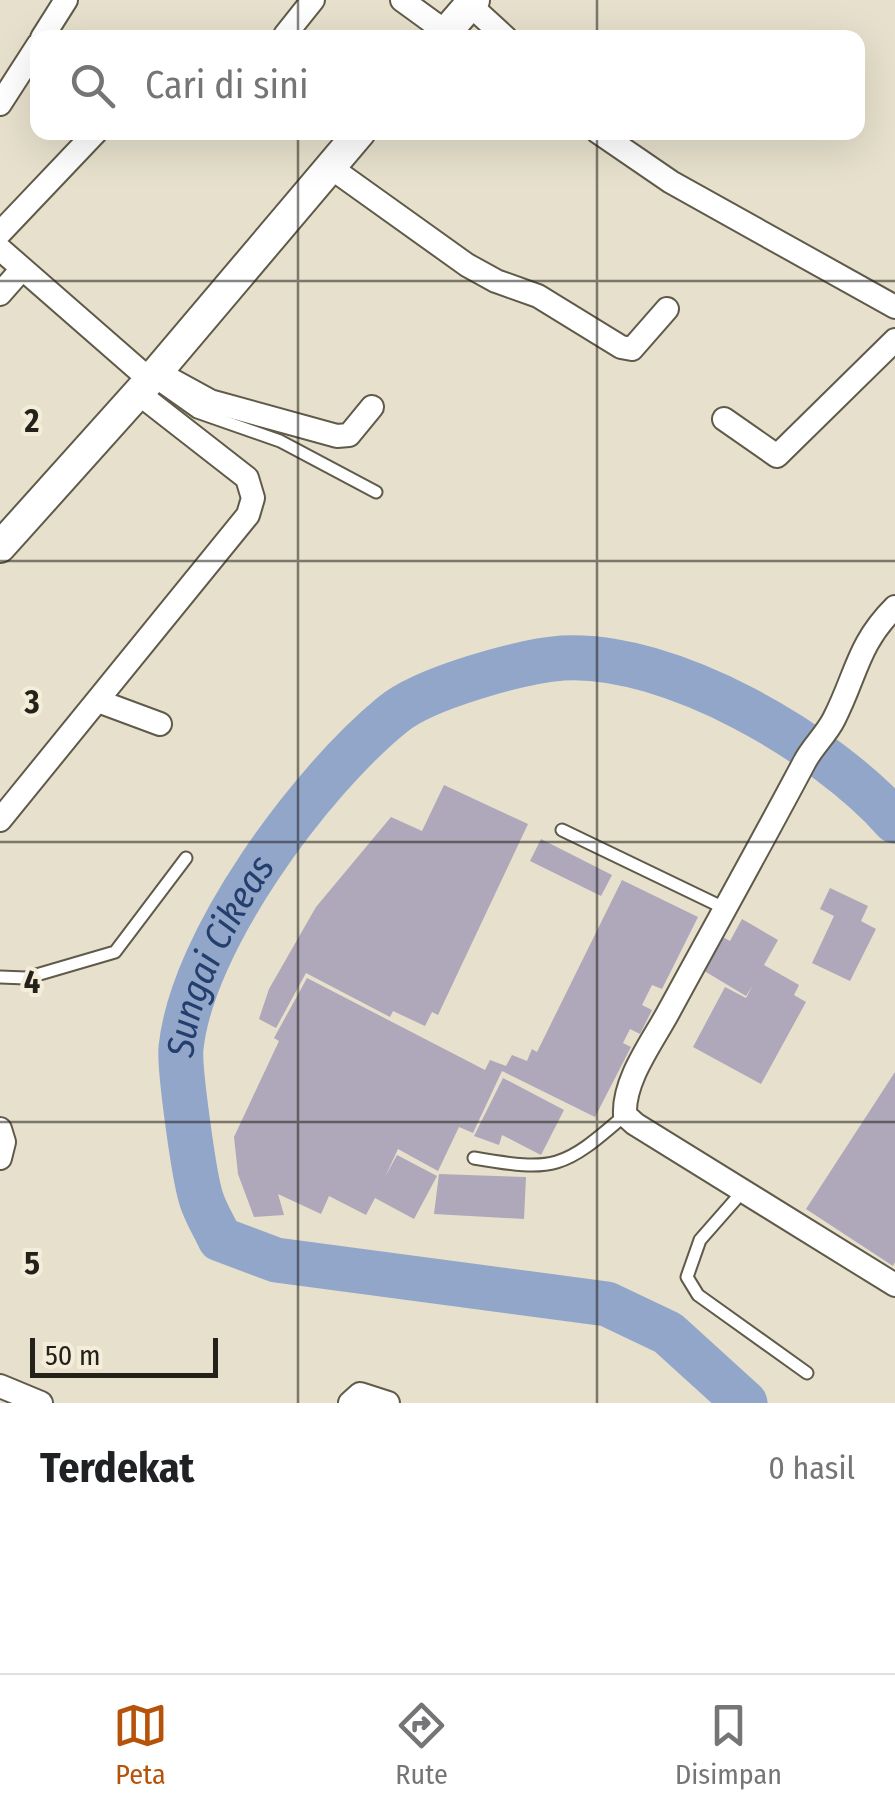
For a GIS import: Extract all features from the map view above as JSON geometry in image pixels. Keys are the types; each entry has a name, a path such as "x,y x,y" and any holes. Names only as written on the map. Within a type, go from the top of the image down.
{"street":[{"path":"47,30 66,0"},
{"path":"289,30 313,0"},
{"path":"402,0 438,30"},
{"path":"448,30 472,2 498,30"},
{"path":"0,104 30,57"},
{"path":"0,233 88,140"},
{"path":"0,547 148,382 353,140"},
{"path":"610,140 672,182 895,307"},
{"path":"330,167 466,264 575,316 621,348 632,348 667,309"},
{"path":"0,249 148,382 247,478 252,498 248,514 0,820"},
{"path":"0,294 22,270"},
{"path":"724,419 777,456 895,340"},
{"path":"148,382 337,436 355,430 372,407"},
{"path":"895,607 872,630 856,657 834,720 772,820 639,1068 625,1114 895,1285"},
{"path":"98,701 160,724"},
{"path":"0,1129 4,1142 0,1158"},
{"path":"0,1386 40,1403"},
{"path":"350,1403 360,1394 388,1403"}],"lane":[{"path":"148,382 197,412 280,441 376,492"},
{"path":"562,830 724,908"},
{"path":"0,977 26,978 115,952 186,858"},
{"path":"474,1158 549,1167 579,1152 625,1114"},
{"path":"744,1190 738,1202 700,1240 687,1278 698,1295 807,1373"}],"building":[{"path":"444,785 528,824 438,1015 432,1012 425,1026 393,1011 390,1017 306,973 276,1028 259,1019 269,989 316,907 391,817 422,831"},
{"path":"541,839 612,875 601,896 530,861"},
{"path":"622,880 698,917 662,989 652,985 642,1005 652,1010 640,1034 630,1029 623,1043 631,1047 595,1117 502,1071 473,1133 459,1127 438,1171 398,1149 385,1177 397,1155 437,1176 414,1219 375,1198 366,1215 329,1196 321,1214 278,1194 284,1215 254,1217 238,1174 234,1137 279,1041 274,1038 307,978 485,1070 490,1060 506,1066 512,1055 527,1061 532,1049 537,1052"},
{"path":"830,888 868,906 861,921 876,929 850,981 812,963 834,916 820,909"},
{"path":"742,919 778,940 764,965 799,985 794,995 806,1002 761,1084 693,1047 725,987 746,998 753,985 746,996 701,969 721,936 730,941"},
{"path":"895,1072 895,1262 893,1266 806,1209"},
{"path":"503,1078 564,1110 541,1155 502,1135 499,1145 474,1136"},
{"path":"439,1174 526,1177 524,1219 434,1214"}],"waterway":[{"name":"Sungai Cikeas","path":"745,1403 668,1333 607,1304 276,1260 220,1239 201,1198 182,1077 181,1048 190,1006 207,960 231,913 260,866 326,780 360,744 407,705 499,670 563,658 605,660 697,686 788,734 865,791 895,821"}]}
